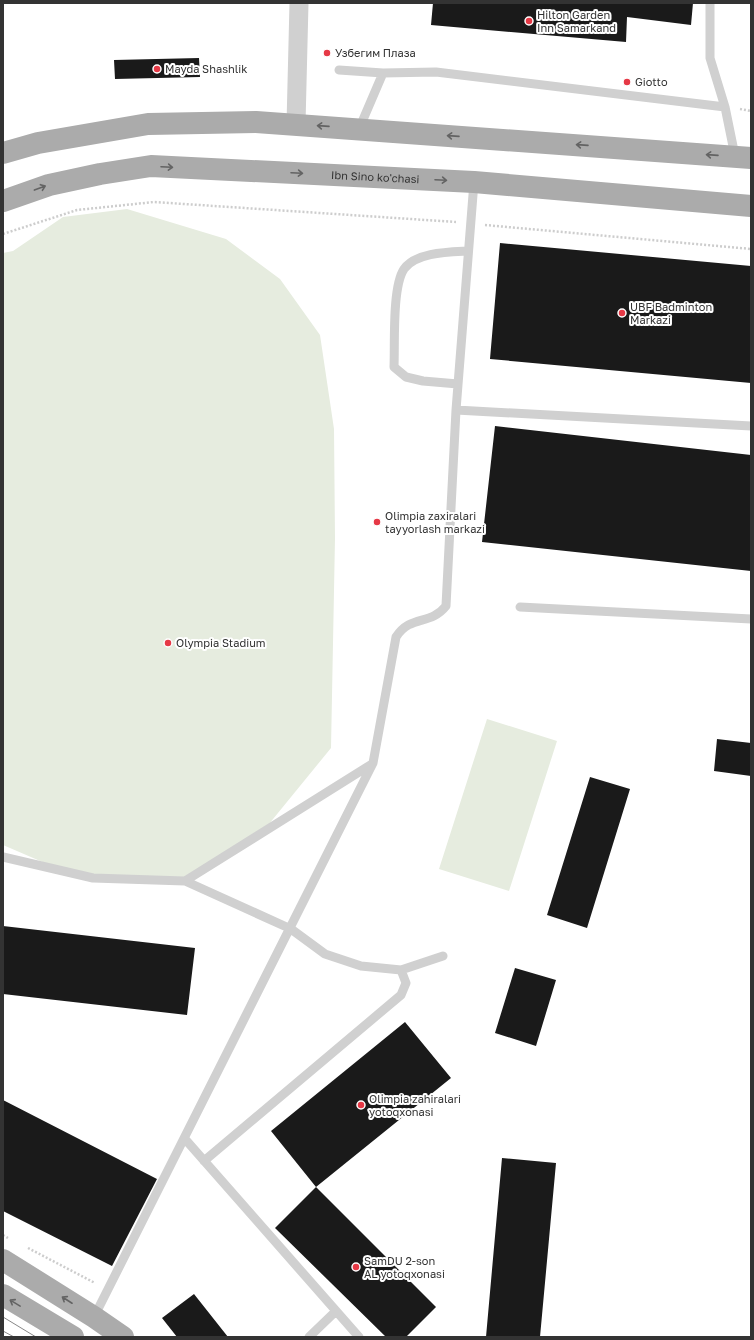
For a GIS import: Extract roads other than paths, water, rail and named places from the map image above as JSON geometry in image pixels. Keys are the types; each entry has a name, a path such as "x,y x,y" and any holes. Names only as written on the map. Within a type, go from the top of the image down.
{"main road":[{"path":"3,153 38,143 148,124 256,122 743,157"},
{"name":"Ibn Sino ko'chasi","path":"3,201 49,185 100,174 151,166 474,182 751,206"},
{"path":"3,1260 123,1337"},
{"path":"3,1296 73,1337"}],"street":[{"path":"296,124 299,3"}],"lane":[{"path":"710,3 710,58 725,107 743,157"},
{"path":"339,70 383,73 436,72 725,107"},
{"path":"359,129 383,73"},
{"path":"94,1317 291,929 373,763 396,637 402,628 408,624 434,617 440,614 446,606 456,410 474,182"},
{"path":"458,384 406,378 394,367 397,289 405,268 418,258 443,252 468,251"},
{"path":"456,410 751,426"},
{"path":"520,607 751,619"},
{"path":"185,881 373,763"},
{"path":"3,857 93,878 185,881 291,929 325,954 361,966 401,970 443,956"},
{"path":"204,1160 400,995 406,983 401,970"},
{"path":"185,1139 359,1337"},
{"path":"309,1337 336,1311"}],"tram line":[{"path":"3,1317 36,1337"},
{"path":"3,1331 14,1337"}],"place":[{"name":"Hilton Garden Inn Samarkand","path":"529,21"},
{"name":"Узбегим Плаза","path":"327,53"},
{"name":"Mayda Shashlik","path":"157,69"},
{"name":"Giotto","path":"627,82"},
{"name":"UBF Badminton Markazi","path":"622,313"},
{"name":"Olimpia zaxiralari tayyorlash markazi","path":"377,522"},
{"name":"Olympia Stadium","path":"168,643"},
{"name":"Olimpia zahiralari yotoqxonasi","path":"361,1105"},
{"name":"SamDU 2-son AL yotoqxonasi","path":"356,1267"}]}
